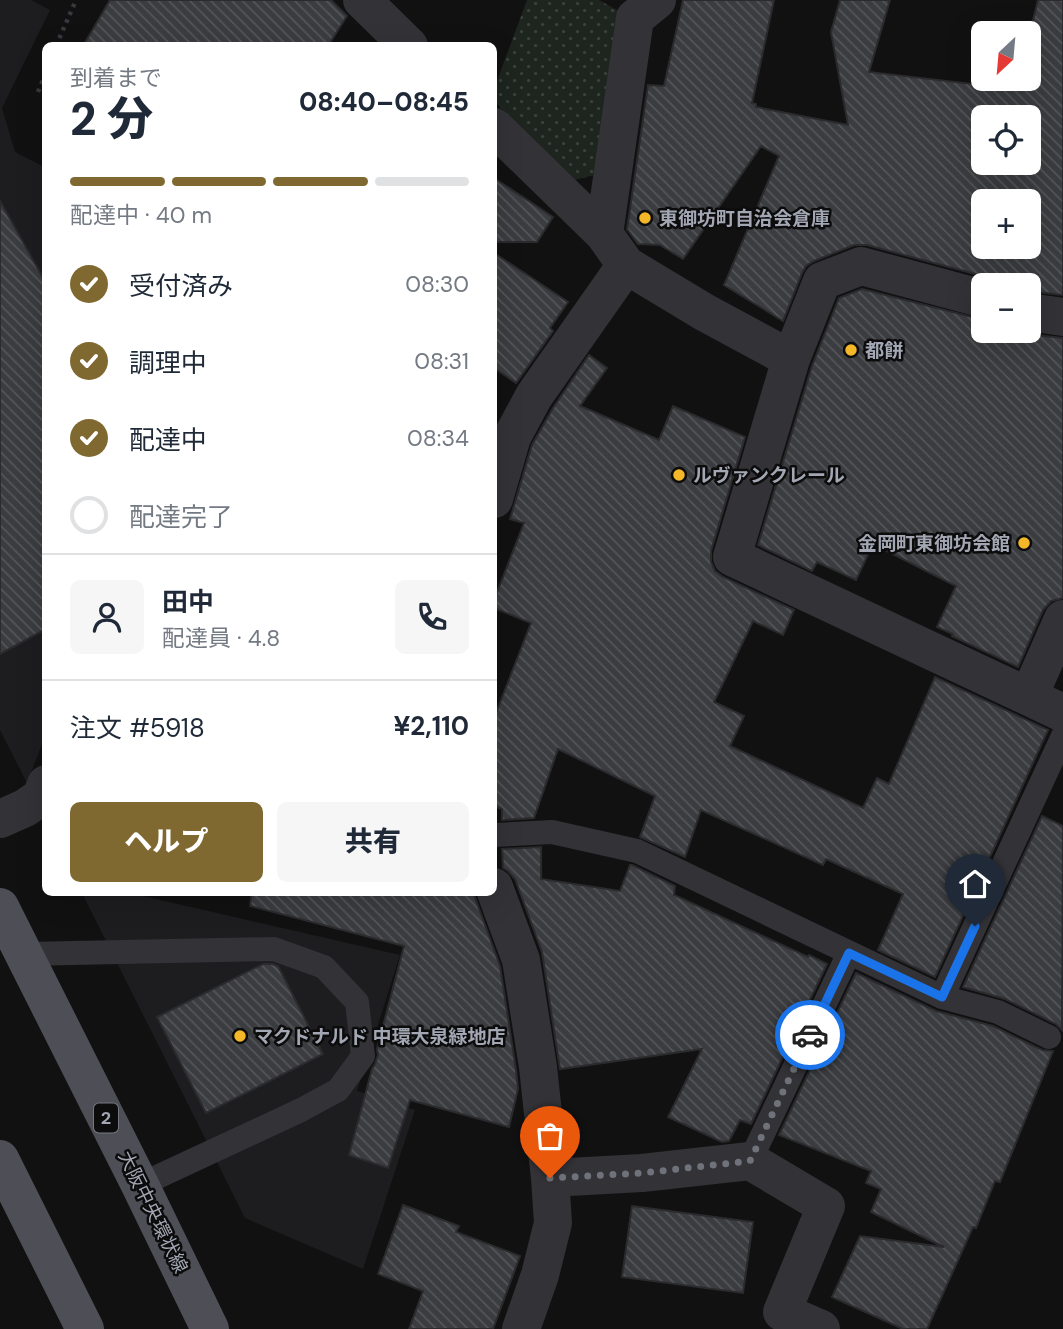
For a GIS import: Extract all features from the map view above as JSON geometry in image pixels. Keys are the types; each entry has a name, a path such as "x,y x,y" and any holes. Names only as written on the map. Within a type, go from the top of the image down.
{"main road":[{"name":"大阪中央環状線","path":"0,907 210,1329"},
{"path":"0,1159 85,1329"}],"street":[{"path":"362,0 405,42"},
{"path":"604,234 635,18 657,0"},
{"path":"497,130 604,234 626,265 704,312 791,359"},
{"path":"497,489 512,437 534,396 626,265"},
{"path":"971,296 861,267 822,281 791,359 732,557 1063,713"},
{"path":"1041,314 1063,317"},
{"path":"1029,696 1063,619"},
{"path":"0,819 25,808 42,794"},
{"path":"497,895 521,960 538,1067 553,1223 540,1275 521,1329"},
{"path":"550,1178 642,1173 750,1161 827,1206 782,1312 821,1329"}],"lane":[{"path":"942,997 1063,736"},
{"path":"497,835 552,832 636,850 942,997 998,1012 1049,1037"},
{"path":"24,954 274,949 324,967 357,1002 363,1056 338,1090 140,1185"},
{"path":"750,1161 849,953"}],"path":[{"path":"59,42 76,0"},
{"path":"38,92 42,82"}],"shaded area":[{"path":"0,0 31,0 50,10 2,108 15,152 42,166 42,744 27,783 0,730"},
{"path":"527,0 599,0 624,14 603,173 574,180 497,104 497,81"},
{"path":"84,896 143,896 400,955 357,1091 415,1110 363,1269 245,1218"}],"building":[{"path":"110,0 331,0 347,16 331,42 85,42"},
{"path":"683,0 774,0 752,103 756,104 756,107 848,125 831,32 840,0 890,0 869,72 971,84 971,91 1041,91 1041,21 1033,21 1038,0 1063,0 1063,295 1041,292 1041,273 971,273 867,245 854,245 806,266 783,321 724,285 779,156 761,146 683,259 660,245 638,244 627,229 648,85 664,86"},
{"path":"497,180 553,217 537,242 497,242"},
{"path":"0,201 42,276 42,631 0,654"},
{"path":"497,255 568,302 550,328 553,331 516,383 497,370"},
{"path":"862,289 971,317 971,343 1041,343 1041,336 1063,338 1063,598 1051,601 1043,610 1018,667 937,627 956,586 873,544 856,580 817,562 812,571 758,545 812,366 839,298"},
{"path":"589,355 607,368 580,406 659,440 673,406 745,437 711,551 711,562 715,571 723,577 794,610 783,635 753,621 714,702 744,716 730,746 863,808 877,778 889,784 935,677 1048,730 935,977 878,950 903,894 826,859 823,865 701,810 685,857 640,837 655,796 558,749 534,818 502,820 502,809 497,807 497,710 531,623 497,609 497,592 524,523 510,519 532,445"},
{"path":"1042,816 1063,826 1062,1030 1056,1024 1005,999 963,987"},
{"path":"541,847 541,879 620,891 632,865 675,886 674,895 827,964 751,1124 740,1120 729,1141 722,1142 668,1117 702,1049 560,1069 542,952 515,879 503,868 502,849"},
{"path":"251,896 474,896 500,966 516,1070 518,1089 509,1127 410,1100 388,1168 349,1155 378,1055 377,1049 404,946 250,906"},
{"name":"マクドナルド 中環大泉緑地店","path":"263,964 278,966 323,1054 206,1113 157,1017"},
{"path":"856,973 936,1011 993,1026 1042,1050 1053,1051 1000,1182 995,1181 976,1228 973,1227 927,1329 903,1329 832,1297 860,1236 944,1247 871,1212 881,1189 866,1183 871,1171 779,1135"},
{"path":"403,1205 459,1226 456,1232 520,1256 493,1329 409,1329 423,1291 378,1274"},
{"path":"632,1206 753,1222 743,1293 622,1277"}],"way so far":[{"path":"550,1178 642,1173 750,1161 810,1035"}],"place":[{"name":"東御坊町自治会倉庫","path":"645,218"},
{"name":"都餅","path":"851,350"},
{"name":"ルヴァンクレール","path":"679,475"},
{"name":"金岡町東御坊会館","path":"1024,543"},
{"name":"マクドナルド 中環大泉緑地店","path":"240,1036"}],"route":[{"path":"810,1035 849,953 942,997 975,926"}]}
